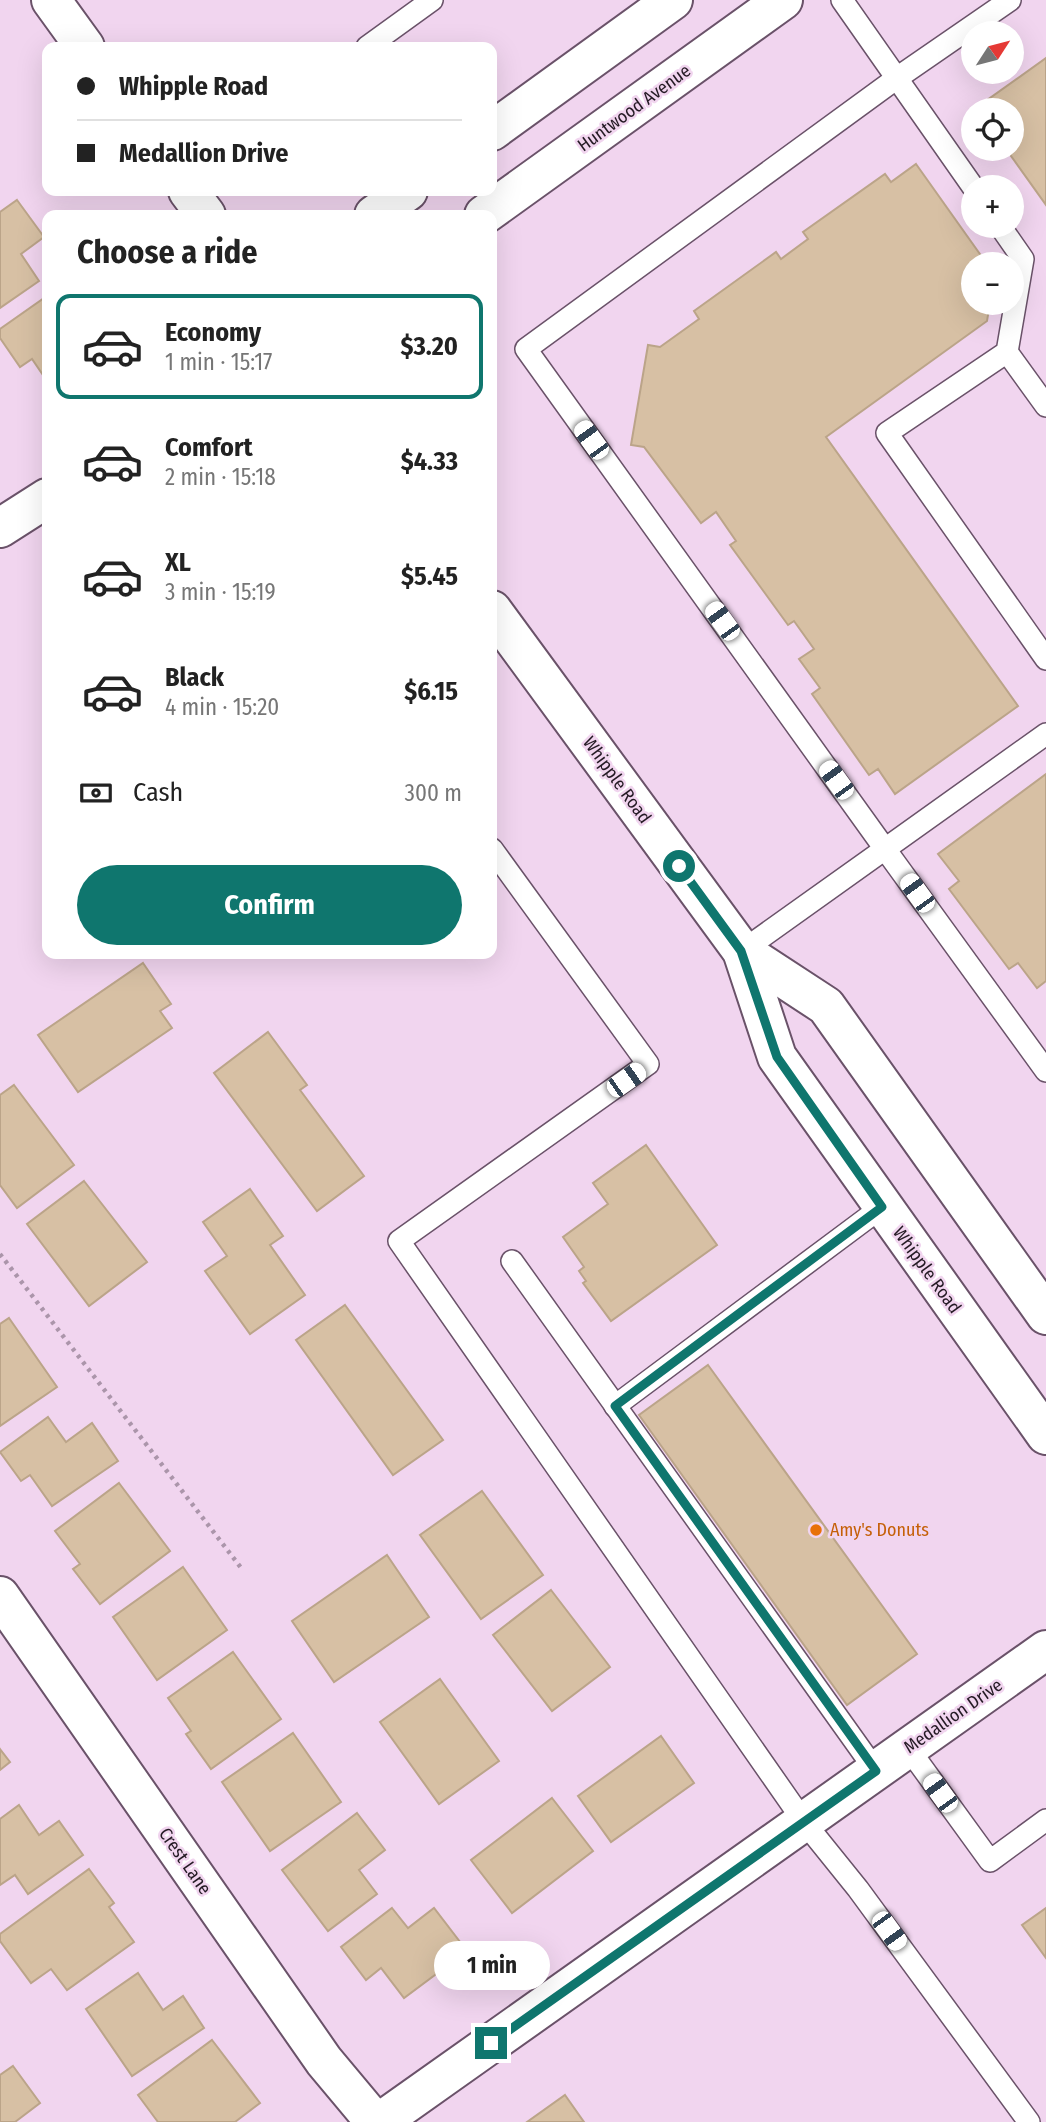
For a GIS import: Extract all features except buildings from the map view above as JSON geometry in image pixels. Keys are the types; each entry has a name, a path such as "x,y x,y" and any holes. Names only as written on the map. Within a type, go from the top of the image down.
{"street":[{"path":"51,0 81,42"},
{"path":"497,127 673,0"},
{"name":"Huntwood Avenue","path":"491,210 783,0"},
{"path":"381,210 401,196"},
{"path":"5,515 42,500"},
{"name":"Whipple Road","path":"497,617 741,951 777,1057 1046,1435"},
{"name":"Whipple Road","path":"741,951 826,1006 1046,1315"},
{"name":"Crest Lane","path":"0,1596 324,2061 377,2122"},
{"name":"Medallion Drive","path":"377,2122 1046,1650"}],"lane":[{"path":"374,42 432,0"},
{"path":"842,0 965,175"},
{"path":"1010,0 897,78 526,349 1046,1071"},
{"path":"1008,238 1023,259 1007,352 1046,406"},
{"path":"1007,352 887,433 1046,659"},
{"path":"741,951 1046,734"},
{"path":"497,856 648,1064 399,1241 804,1822 858,1889 1029,2122"},
{"path":"615,1406 882,1207"},
{"path":"512,1261 876,1771"},
{"path":"908,1748 990,1861 1046,1820"}],"path":[{"path":"0,1254 242,1569"}],"place":[{"name":"Amy's Donuts","path":"816,1530"}],"route":[{"path":"491,2043 876,1771 615,1406 882,1207 777,1057 741,951 679,866"}]}
